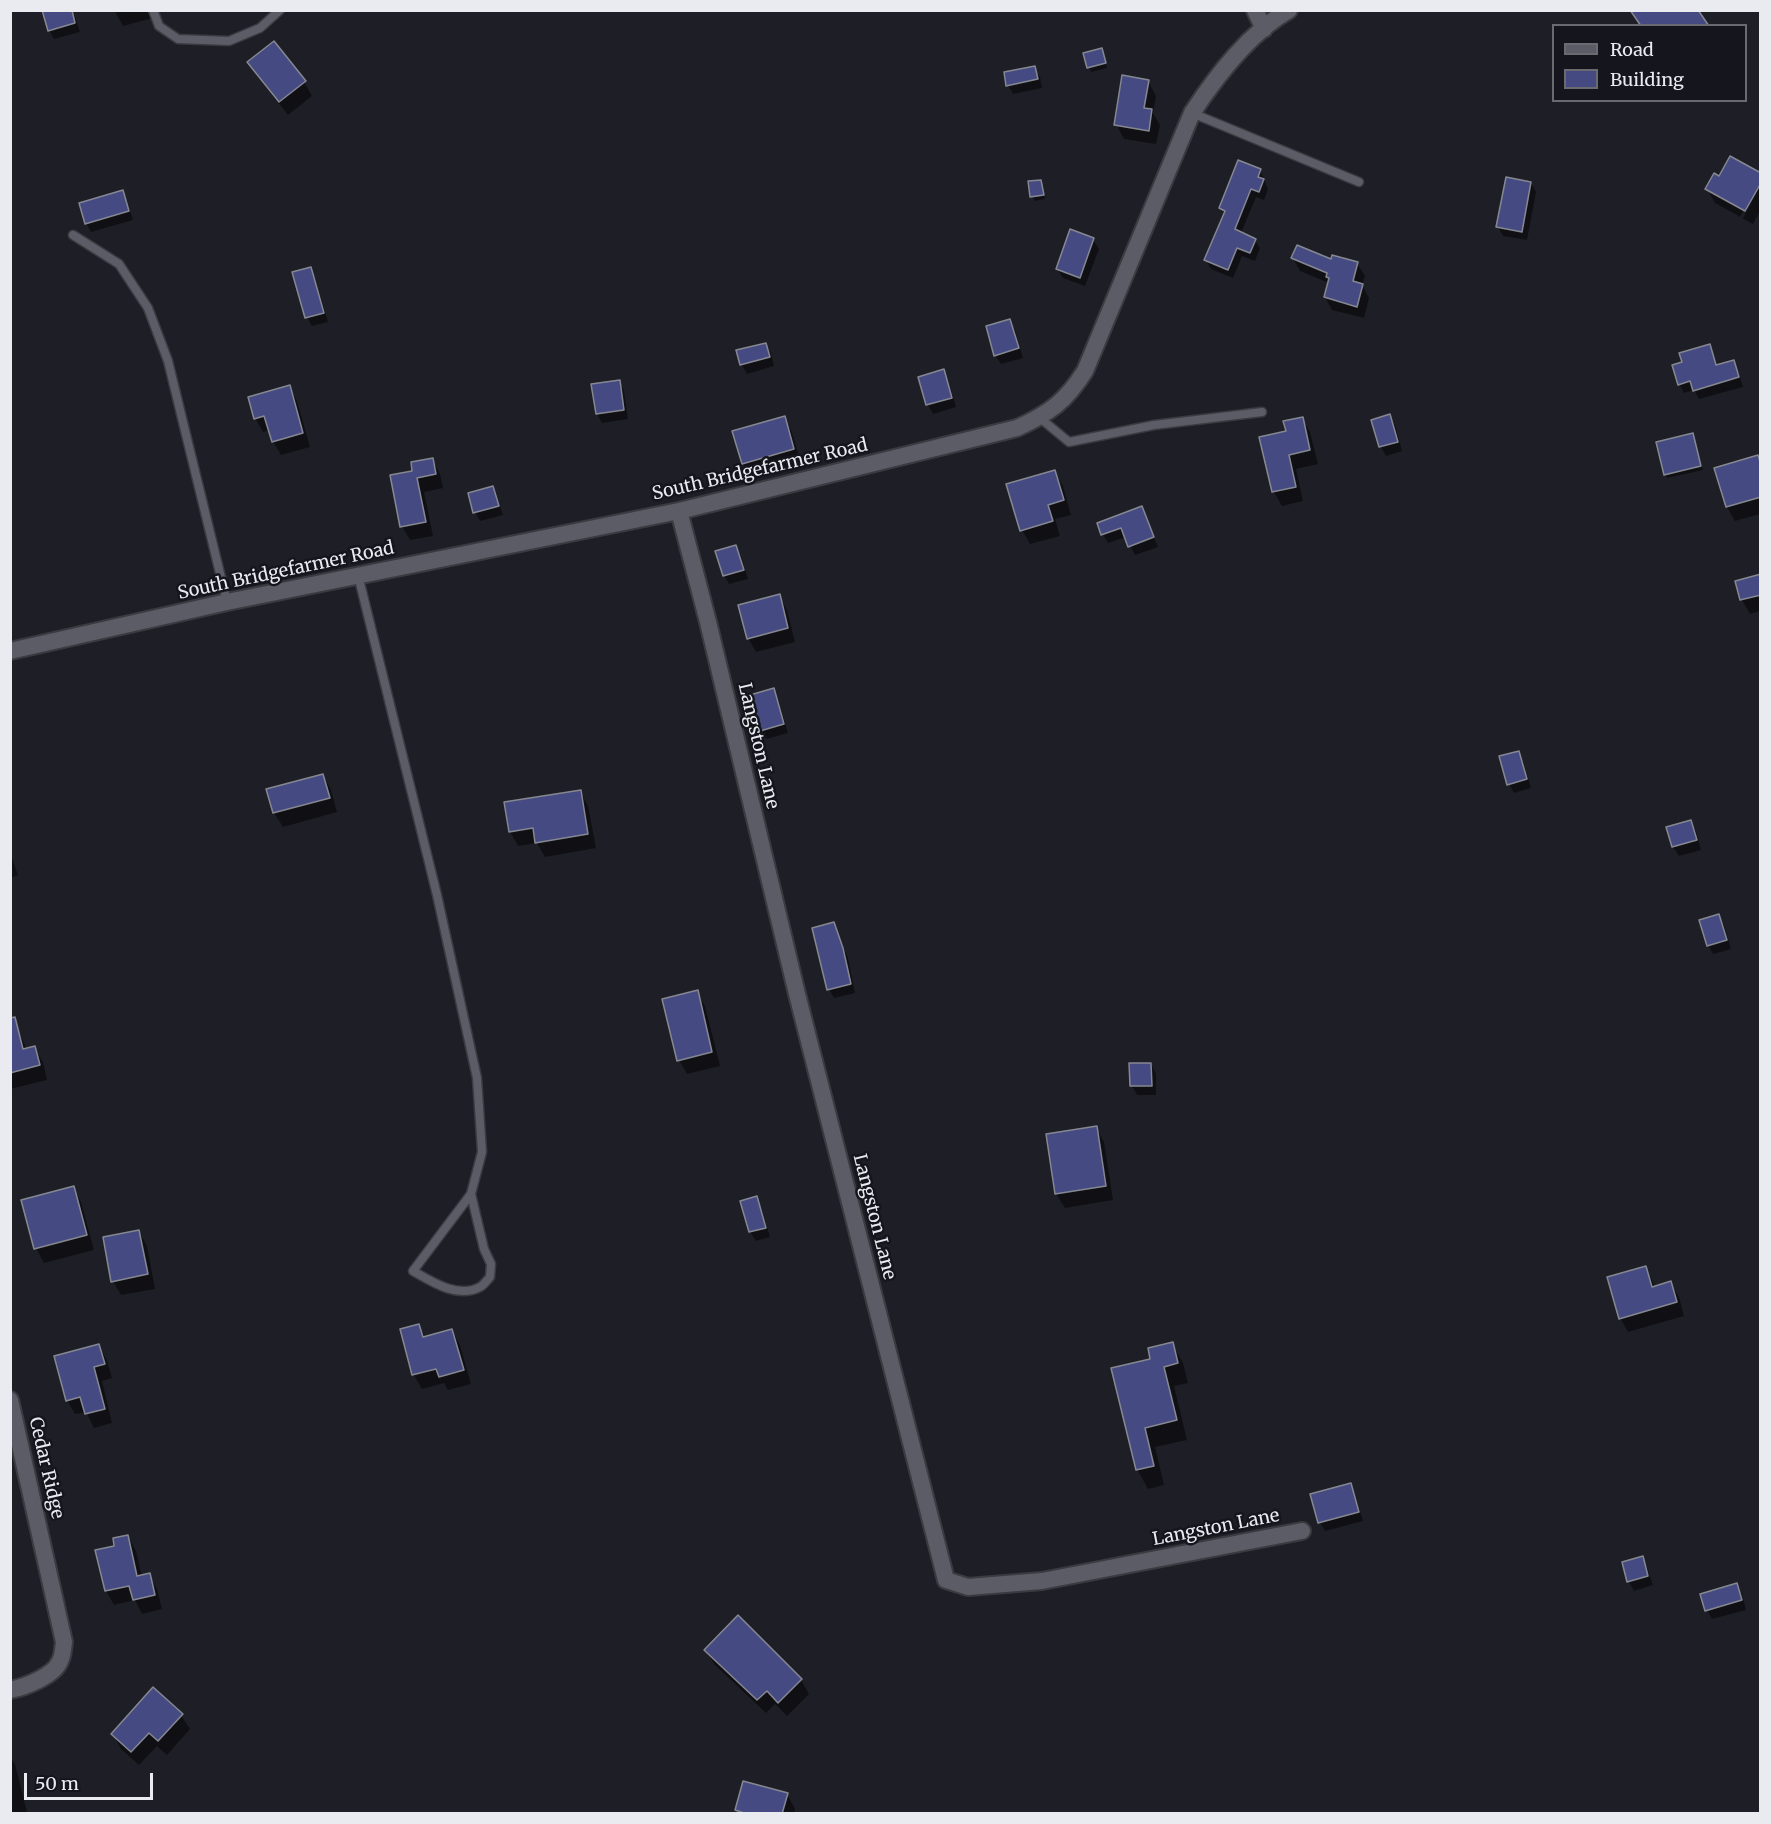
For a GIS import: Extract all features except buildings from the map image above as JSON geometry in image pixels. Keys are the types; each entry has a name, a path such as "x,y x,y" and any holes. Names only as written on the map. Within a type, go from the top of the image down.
{"street":[{"path":"1255,10 1264,29"},
{"name":"South Bridgefarmer Road","path":"10,651 226,602 679,511 1017,428 1040,418 1058,406 1074,389 1085,371 1192,113 1209,87 1244,48 1289,10"},
{"name":"Langston Lane","path":"679,511 708,622 797,994 946,1580 968,1587 1042,1581 1302,1531"},
{"name":"Cedar Ridge","path":"10,1400 64,1642 60,1663 46,1676 20,1688 10,1689"}],"lane":[{"path":"153,10 159,26 178,39 229,41 260,28 280,10"},
{"path":"1192,113 1359,182"},
{"path":"73,234 119,264 148,308 168,360 226,602"},
{"path":"1040,418 1069,442 1154,425 1262,412"},
{"path":"358,575 437,895 477,1078 482,1152 471,1194 413,1271 442,1287 465,1291 480,1287 490,1277 491,1264 484,1249 471,1194"}]}
